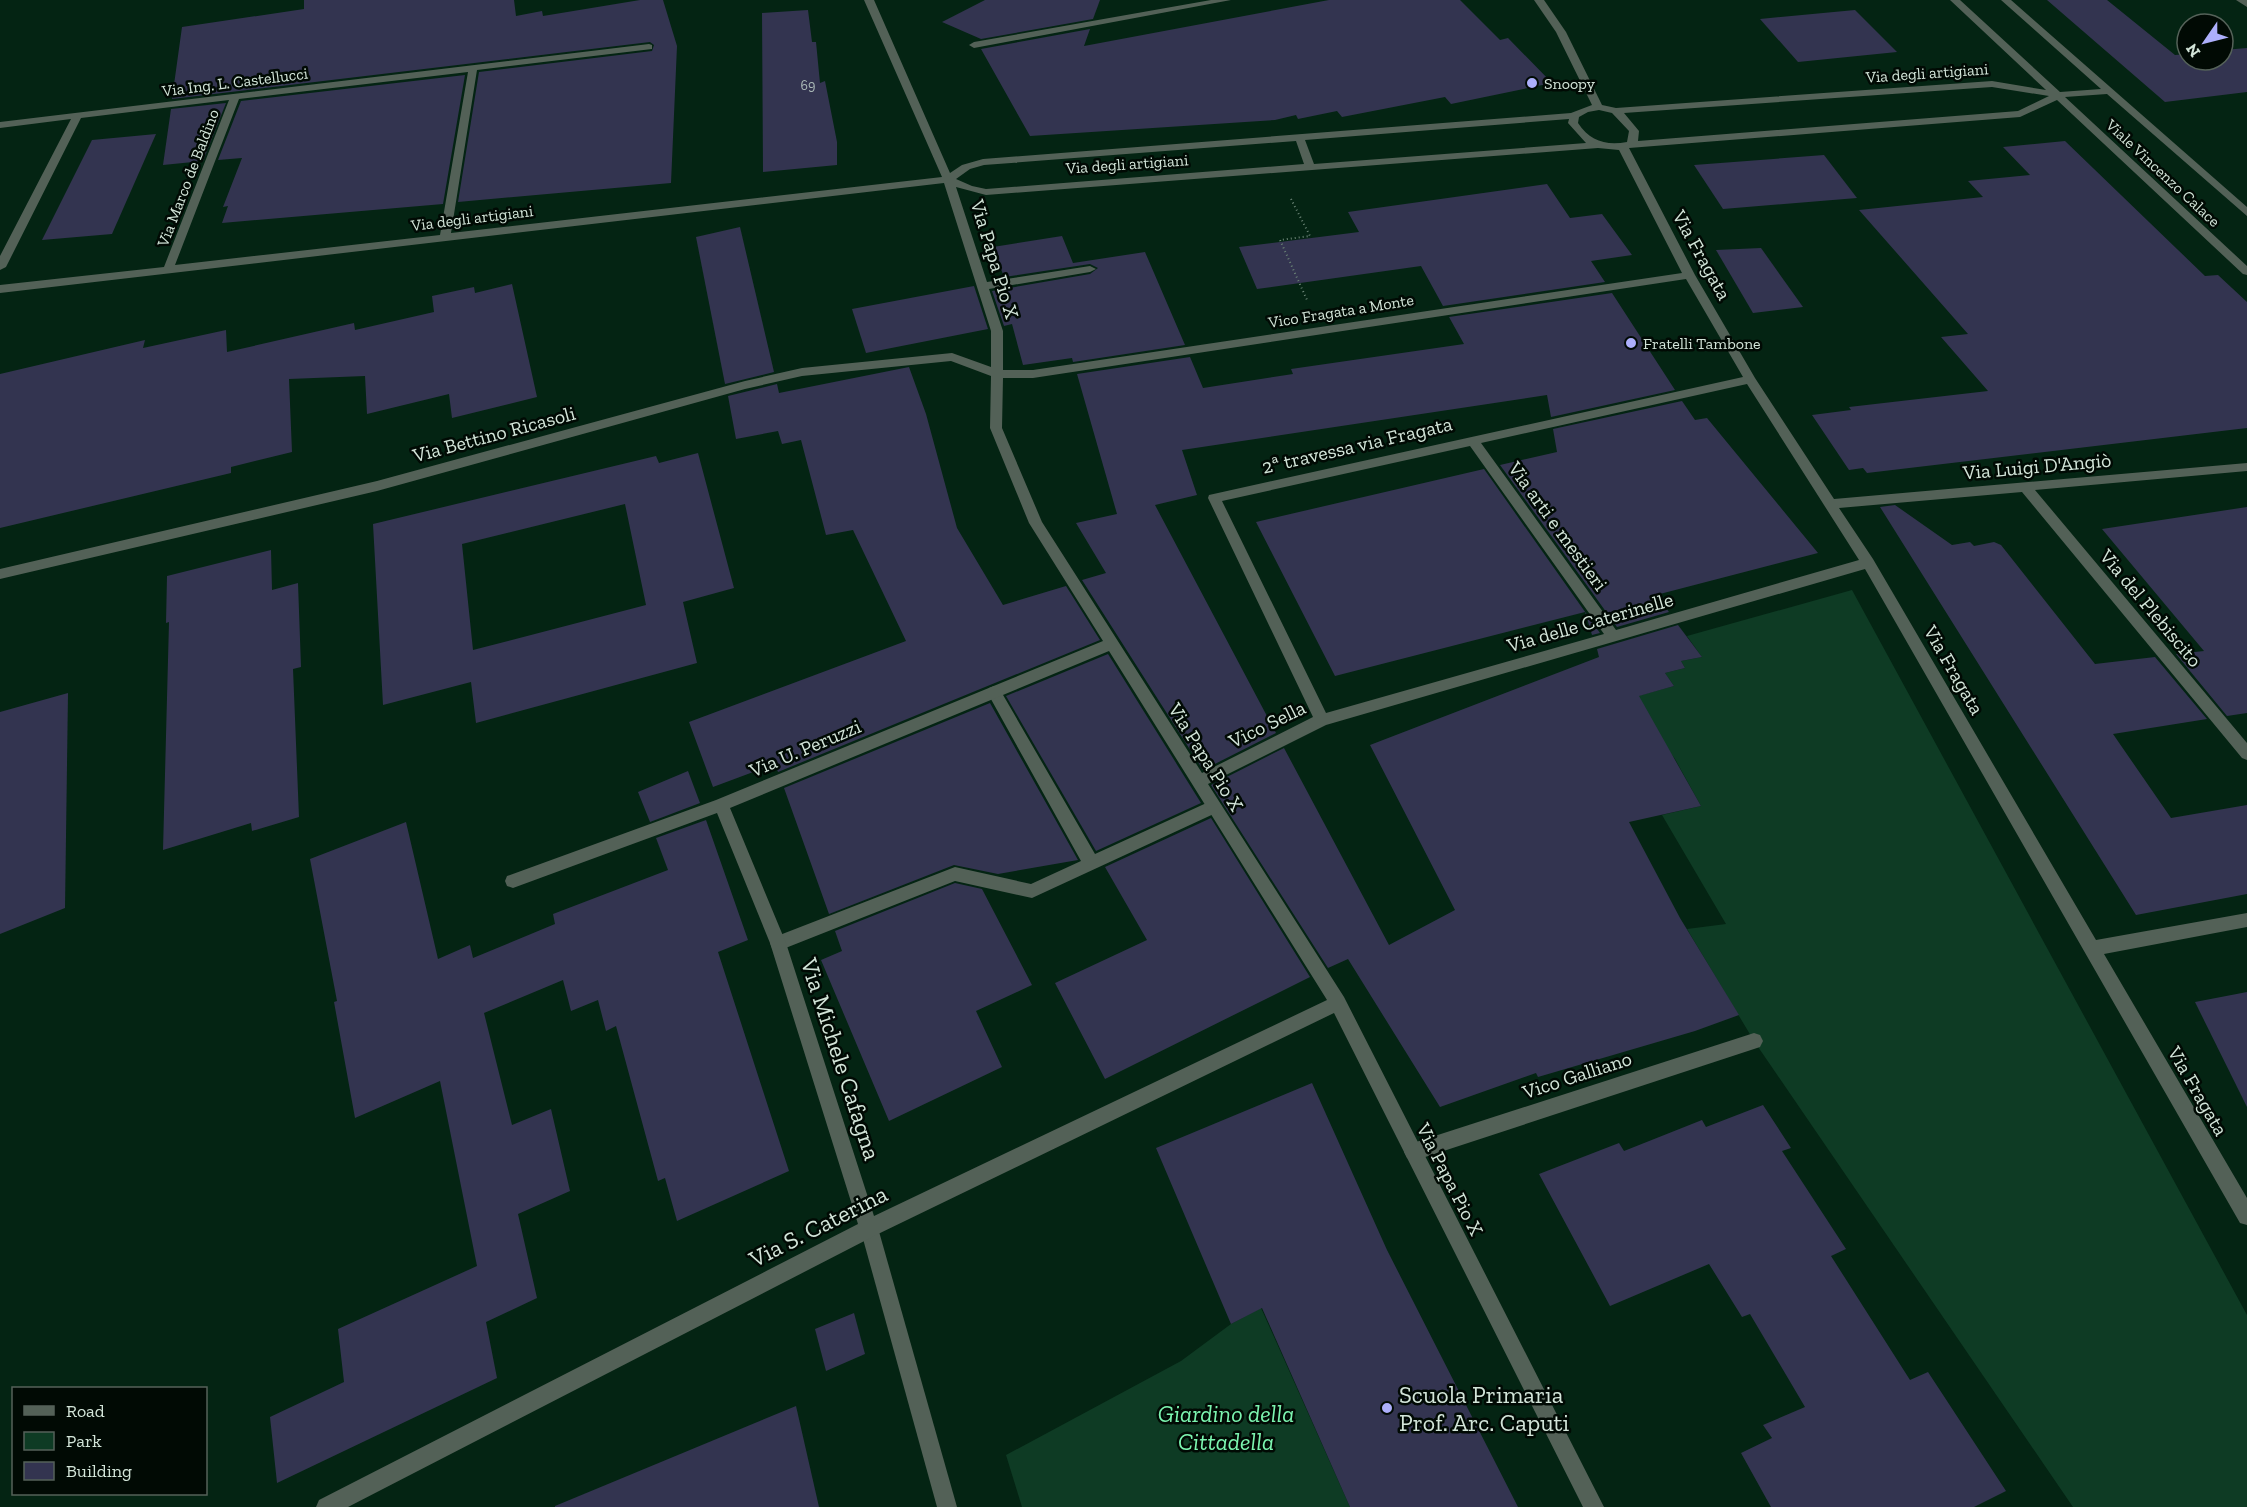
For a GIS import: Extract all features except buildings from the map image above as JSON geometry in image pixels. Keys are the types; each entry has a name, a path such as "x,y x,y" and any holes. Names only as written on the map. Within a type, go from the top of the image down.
{"street":[{"name":"Via Papa Pio X","path":"869,0 948,179 983,286 997,331 996,428 1036,523 1110,644 1338,1003 1594,1507"},
{"path":"974,45 1226,0"},
{"path":"1539,0 1561,32 1598,106"},
{"name":"Viale Vincenzo Calace","path":"1955,0 2247,272"},
{"name":"Viale Vincenzo Calace","path":"2006,0 2247,213"},
{"path":"2241,0 2247,4"},
{"name":"Via Ing. L. Castellucci","path":"0,124 649,47"},
{"path":"445,237 473,68"},
{"name":"Via degli artigiani","path":"0,289 948,179 966,167 983,162 1574,116 1588,108 1598,106 1616,111 1992,84 2059,95"},
{"name":"Viale Vincenzo Calace","path":"2059,95 2109,91"},
{"path":"1627,145 2020,114 2059,95"},
{"name":"Via Marco de Baldino","path":"168,270 235,96"},
{"name":"Via Fragata","path":"1616,111 1634,131 1627,145 1689,274 1750,379 1868,563 2247,1216"},
{"path":"0,267 78,115"},
{"path":"1574,116 1577,130 1596,145"},
{"path":"1300,139 1310,167"},
{"name":"Via degli artigiani","path":"948,179 969,189 986,192 1596,145 1627,145"},
{"path":"983,286 1090,269"},
{"name":"Vico Fragata a Monte","path":"998,374 1032,374 1689,274"},
{"name":"Via Bettino Ricasoli","path":"0,574 377,486 745,385 802,372 952,357 998,374"},
{"name":"2ª travessa via Fragata","path":"1322,720 1214,498 1750,379"},
{"name":"Via arti e mestieri","path":"1472,439 1613,636"},
{"name":"Via Luigi D'Angiò","path":"1832,504 2247,467"},
{"name":"Via del Plebiscito","path":"2025,487 2247,754"},
{"name":"Via delle Caterinelle","path":"1322,720 1868,563"},
{"name":"Via U. Peruzzi","path":"513,881 721,805 1110,644"},
{"path":"994,692 1091,863"},
{"name":"Vico Sella","path":"1198,782 1322,720"},
{"name":"Via Michele Cafagna","path":"721,805 778,943 869,1228 947,1507"},
{"path":"778,943 954,874 1032,891 1213,807"},
{"path":"2093,948 2247,920"},
{"name":"Via S. Caterina","path":"326,1507 869,1228 1338,1003"},
{"name":"Vico Galliano","path":"1413,1152 1754,1041"}],"path":[{"path":"1277,170 1310,236 1280,240 1321,330"}],"green space":[{"path":"1852,590 2247,1315 2247,1507 2073,1507 1754,1041 1687,929 1726,924 1662,815 1701,806 1675,759 1630,698 1674,686 1665,673 1685,668 1681,661 1702,657 1687,636"},
{"name":"Giardino della Cittadella","path":"1261,1308 1350,1507 1022,1507 1006,1455 1181,1361 1231,1324"}],"place":[{"name":"Snoopy","path":"1532,83"},
{"name":"Fratelli Tambone","path":"1631,343"},
{"name":"Scuola Primaria Prof. Arc. Caputi","path":"1387,1408"}]}
